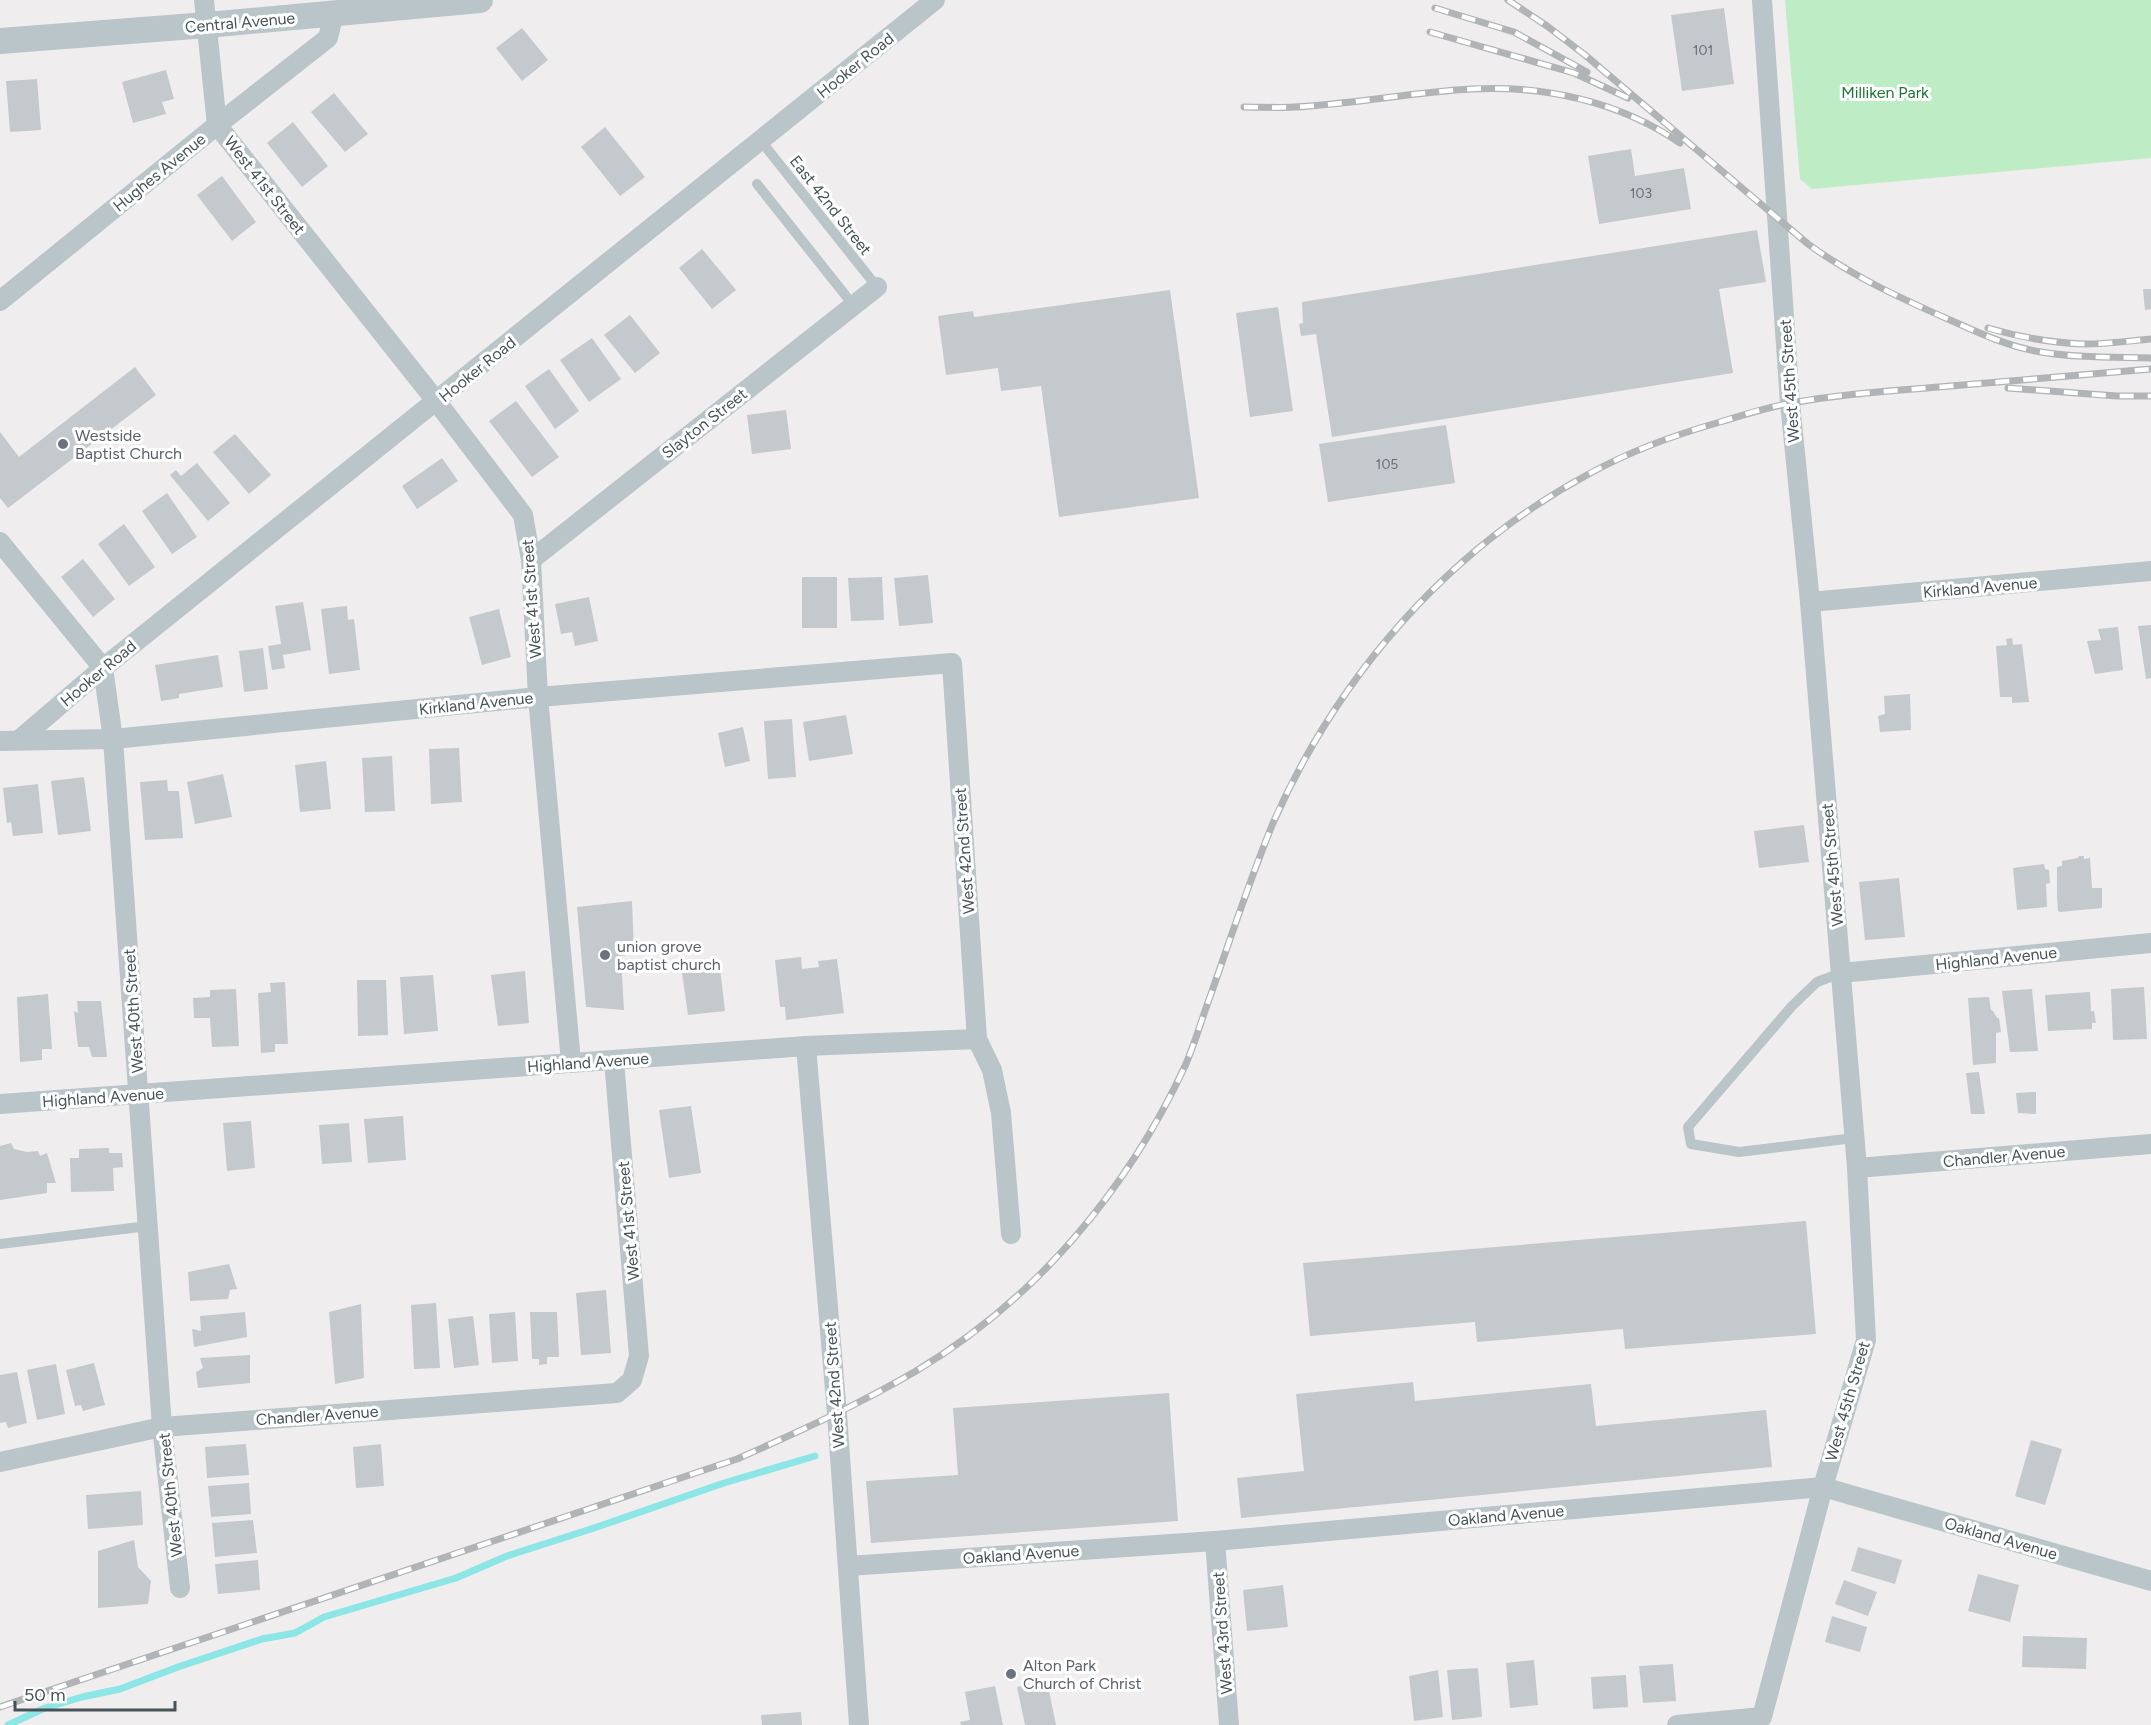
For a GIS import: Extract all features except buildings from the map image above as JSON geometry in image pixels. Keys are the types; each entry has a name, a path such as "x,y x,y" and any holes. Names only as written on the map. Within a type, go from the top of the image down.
{"street":[{"name":"West 41st Street","path":"204,0 217,125 523,514 531,560 538,697 571,1062"},
{"name":"Central Avenue","path":"0,41 480,0"},
{"name":"Hooker Road","path":"10,741 437,402 936,0"},
{"name":"West 45th Street","path":"1677,1725 1762,1717 1823,1487 1866,1340 1857,1168 1810,602 1790,403 1762,0"},
{"name":"Hughes Avenue","path":"0,302 217,125 328,38 334,13"},
{"name":"Slayton Street","path":"531,560 877,287"},
{"path":"0,542 103,668"},
{"name":"Kirkland Avenue","path":"1810,602 2151,571"},
{"name":"Kirkland Avenue","path":"10,741 113,739 538,697 952,663"},
{"name":"West 42nd Street","path":"952,663 977,1039"},
{"name":"West 40th Street","path":"103,668 113,739 162,1427 180,1588"},
{"name":"Highland Avenue","path":"1841,973 2151,943"},
{"path":"977,1039 992,1070 1001,1113 1011,1234"},
{"name":"Highland Avenue","path":"0,1104 806,1046 977,1039"},
{"name":"West 42nd Street","path":"806,1046 859,1725"},
{"name":"West 41st Street","path":"614,1061 639,1356 632,1380"},
{"name":"Chandler Avenue","path":"1857,1168 2151,1144"},
{"name":"Chandler Avenue","path":"0,1462 162,1427 617,1393 632,1380"},
{"name":"Oakland Avenue","path":"848,1566 1215,1541 1823,1487 2151,1581"},
{"name":"West 43rd Street","path":"1215,1541 1228,1725"}],"lane":[{"name":"East 42nd Street","path":"761,141 877,287"},
{"path":"757,184 854,306"},
{"path":"1841,973 1817,982 1792,1006 1688,1127 1691,1144 1739,1152 1854,1138"},
{"path":"0,1244 148,1226"}],"green space":[{"name":"Milliken Park","path":"1785,0 2151,0 2151,158 1812,189 1800,179"}],"waterway":[{"path":"8,1725 45,1708 120,1689 262,1639 295,1633 324,1617 456,1578 507,1556 724,1483 815,1456"}],"railway":[{"path":"1508,0 1585,55 1808,244 1859,276 1961,325 2017,347 2068,355 2151,358"},
{"path":"1435,8 1514,32 1587,72"},
{"path":"1430,32 1574,73 1628,98"},
{"path":"1244,107 1316,105 1472,89 1527,90 1581,99 1607,107 1657,129 1680,143"},
{"path":"1988,328 2036,339 2085,344 2151,339"},
{"path":"0,1707 737,1459 828,1418 916,1371 959,1343 1000,1311 1038,1276 1106,1199 1162,1112 1189,1057 1273,823 1299,770 1329,718 1363,669 1401,623 1443,580 1487,541 1536,506 1587,475 1635,452 1686,433 1773,407 1865,393 2151,369"},
{"path":"2008,388 2117,396 2151,396"}],"place":[{"name":"Westside Baptist Church","path":"63,444"},
{"name":"union grove baptist church","path":"605,955"},
{"name":"Alton Park Church of Christ","path":"1011,1674"}]}
